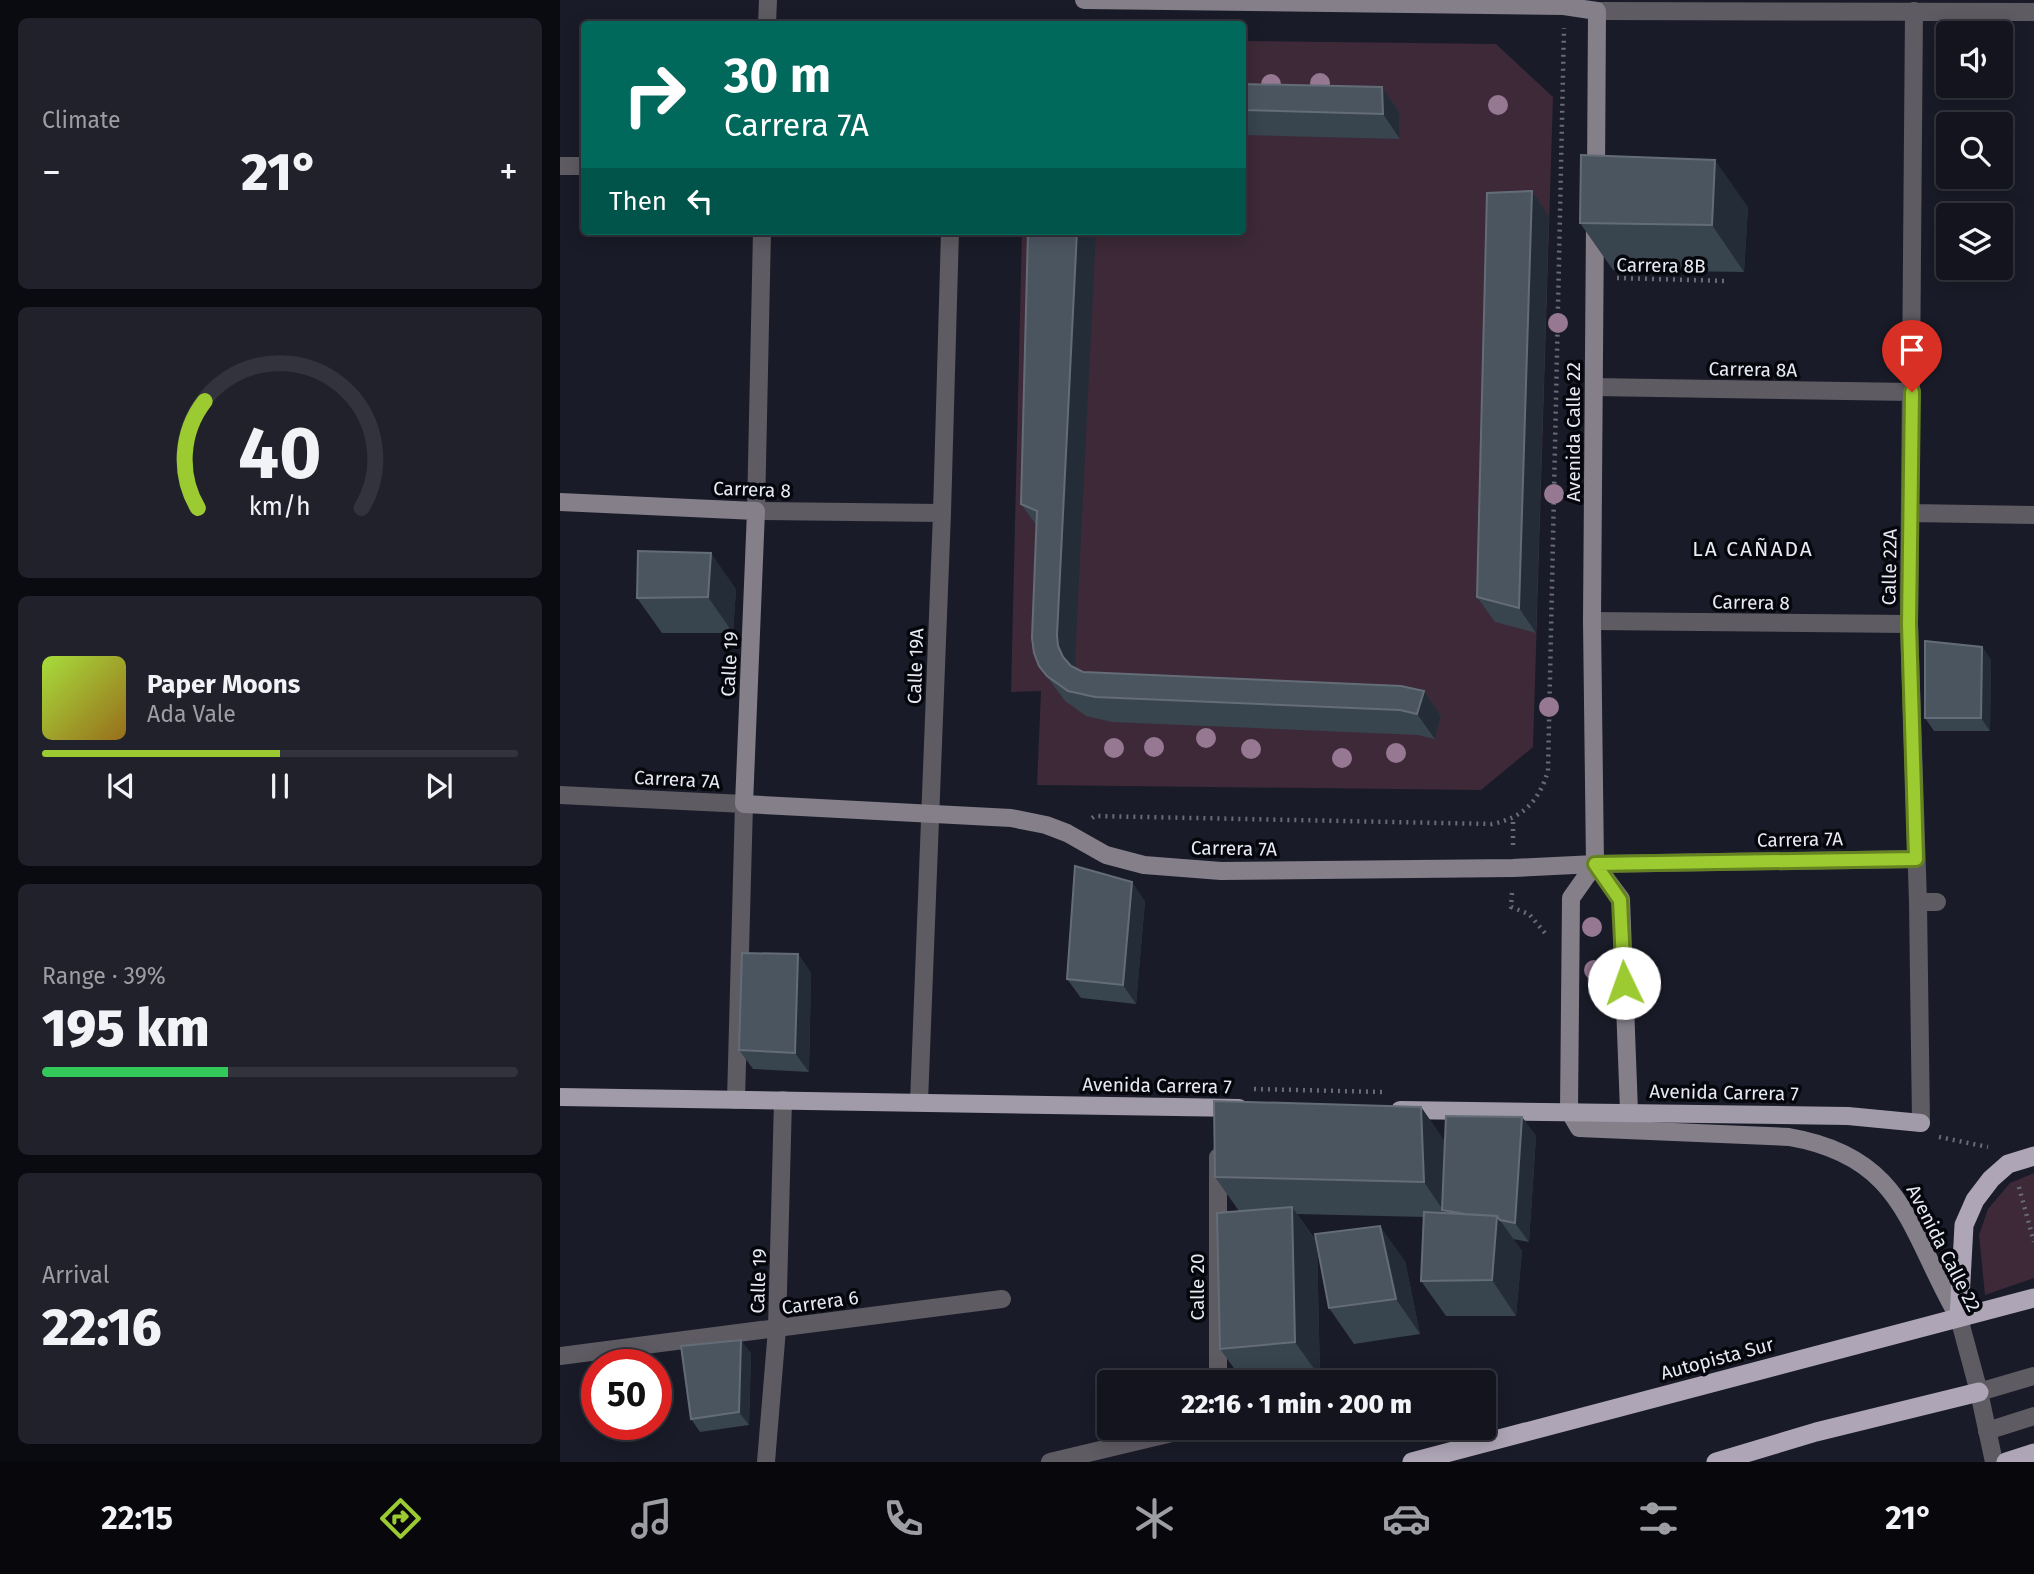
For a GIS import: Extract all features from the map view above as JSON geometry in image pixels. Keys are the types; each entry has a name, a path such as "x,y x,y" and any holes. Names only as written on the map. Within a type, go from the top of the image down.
{"highway":[{"path":"1959,1318 1964,1225 1975,1200 1991,1179 2008,1164 2034,1156"},
{"name":"Autopista Sur","path":"1412,1462 2034,1298"},
{"path":"1716,1462 1816,1432 1979,1392"},
{"path":"2006,1462 2034,1453"}],"main road":[{"path":"1084,0 1598,6"},
{"name":"Avenida Calle 22","path":"1595,864 1592,621 1598,6"},
{"name":"Carrera 8","path":"560,502 757,511"},
{"name":"Calle 19","path":"744,804 757,511"},
{"name":"Carrera 7A","path":"744,804 1011,818 1046,825 1067,833 1106,855 1144,865 1221,871 1513,868 1595,864"},
{"path":"1569,1111 1571,898 1595,864 1620,900 1629,1111"},
{"name":"Avenida Carrera 7","path":"560,1097 919,1102 1217,1122 1257,1108"},
{"name":"Avenida Carrera 7","path":"1379,1109 1848,1116 1921,1123"},
{"name":"Avenida Calle 22","path":"1569,1111 1579,1128 1789,1137 1819,1142 1858,1160 1891,1190 1906,1211 1959,1318"}],"street":[{"path":"767,21 768,0"},
{"path":"2002,0 2002,4 2028,12"},
{"path":"1598,6 1840,6 1914,12 2028,12"},
{"name":"Calle 22A","path":"1914,12 1909,624 1918,902 1921,1123"},
{"path":"560,166 581,166"},
{"name":"Calle 19","path":"757,511 762,235"},
{"name":"Calle 19A","path":"919,1102 950,235"},
{"name":"Carrera 8A","path":"1594,387 1912,392"},
{"name":"Carrera 8","path":"757,511 942,513"},
{"path":"1911,513 2034,515"},
{"name":"Carrera 8","path":"1592,621 1909,624"},
{"name":"Carrera 7A","path":"560,794 744,804"},
{"name":"Calle 19","path":"736,1100 744,804"},
{"name":"Carrera 7A","path":"1595,864 1916,859"},
{"path":"1918,902 1937,902"},
{"name":"Calle 19","path":"766,1462 777,1329 783,1100"},
{"name":"Calle 20","path":"1217,1122 1218,1370"},
{"name":"Carrera 6","path":"560,1356 1002,1299"},
{"name":"Avenida Calle 22","path":"1959,1318 1994,1462"},
{"path":"1979,1392 2034,1376"},
{"path":"1987,1431 2034,1416"},
{"path":"1050,1462 1143,1440"}],"path":[{"path":"1067,833 1096,816 1492,824 1513,818 1530,806 1539,795 1548,771 1564,44"},
{"name":"Carrera 8B","path":"1595,278 1726,281"},
{"path":"1513,818 1511,907 1529,914 1545,933 1545,946"}],"shaded area":[{"path":"1246,41 1496,44 1553,97 1533,747 1481,790 1037,785 1041,691 1011,692 1022,235 1246,235"},
{"path":"2034,1173 2034,1278 1985,1295 1979,1235 1988,1209 2010,1183"}],"building":[{"path":"1246,84 1382,87 1383,114 1246,110"},
{"path":"1581,155 1715,160 1712,225 1580,223"},
{"path":"1532,191 1519,608 1477,597 1487,193"},
{"path":"1028,235 1077,235 1057,635 1063,657 1071,666 1083,672 1401,686 1424,691 1417,714 1400,710 1095,697 1068,691 1047,676 1034,653 1032,638 1037,511 1021,504"},
{"path":"638,551 711,553 708,597 637,598"},
{"path":"1925,641 1982,647 1981,718 1925,718"},
{"path":"1075,866 1132,882 1123,985 1067,979"},
{"path":"742,953 798,954 795,1053 739,1050"},
{"path":"1214,1101 1421,1107 1424,1182 1215,1177"},
{"path":"1446,1116 1522,1117 1515,1223 1500,1220 1497,1216 1442,1210"},
{"path":"1292,1207 1295,1342 1220,1349 1217,1213"},
{"path":"1424,1212 1497,1216 1492,1280 1421,1281"},
{"path":"1380,1226 1396,1299 1329,1308 1315,1234"},
{"path":"741,1340 739,1412 691,1419 681,1346"}],"district":[{"name":"LA CAÑADA","path":"1753,549"}],"route":[{"path":"1624,983 1620,900 1595,864 1916,859 1909,624 1912,392"}]}
